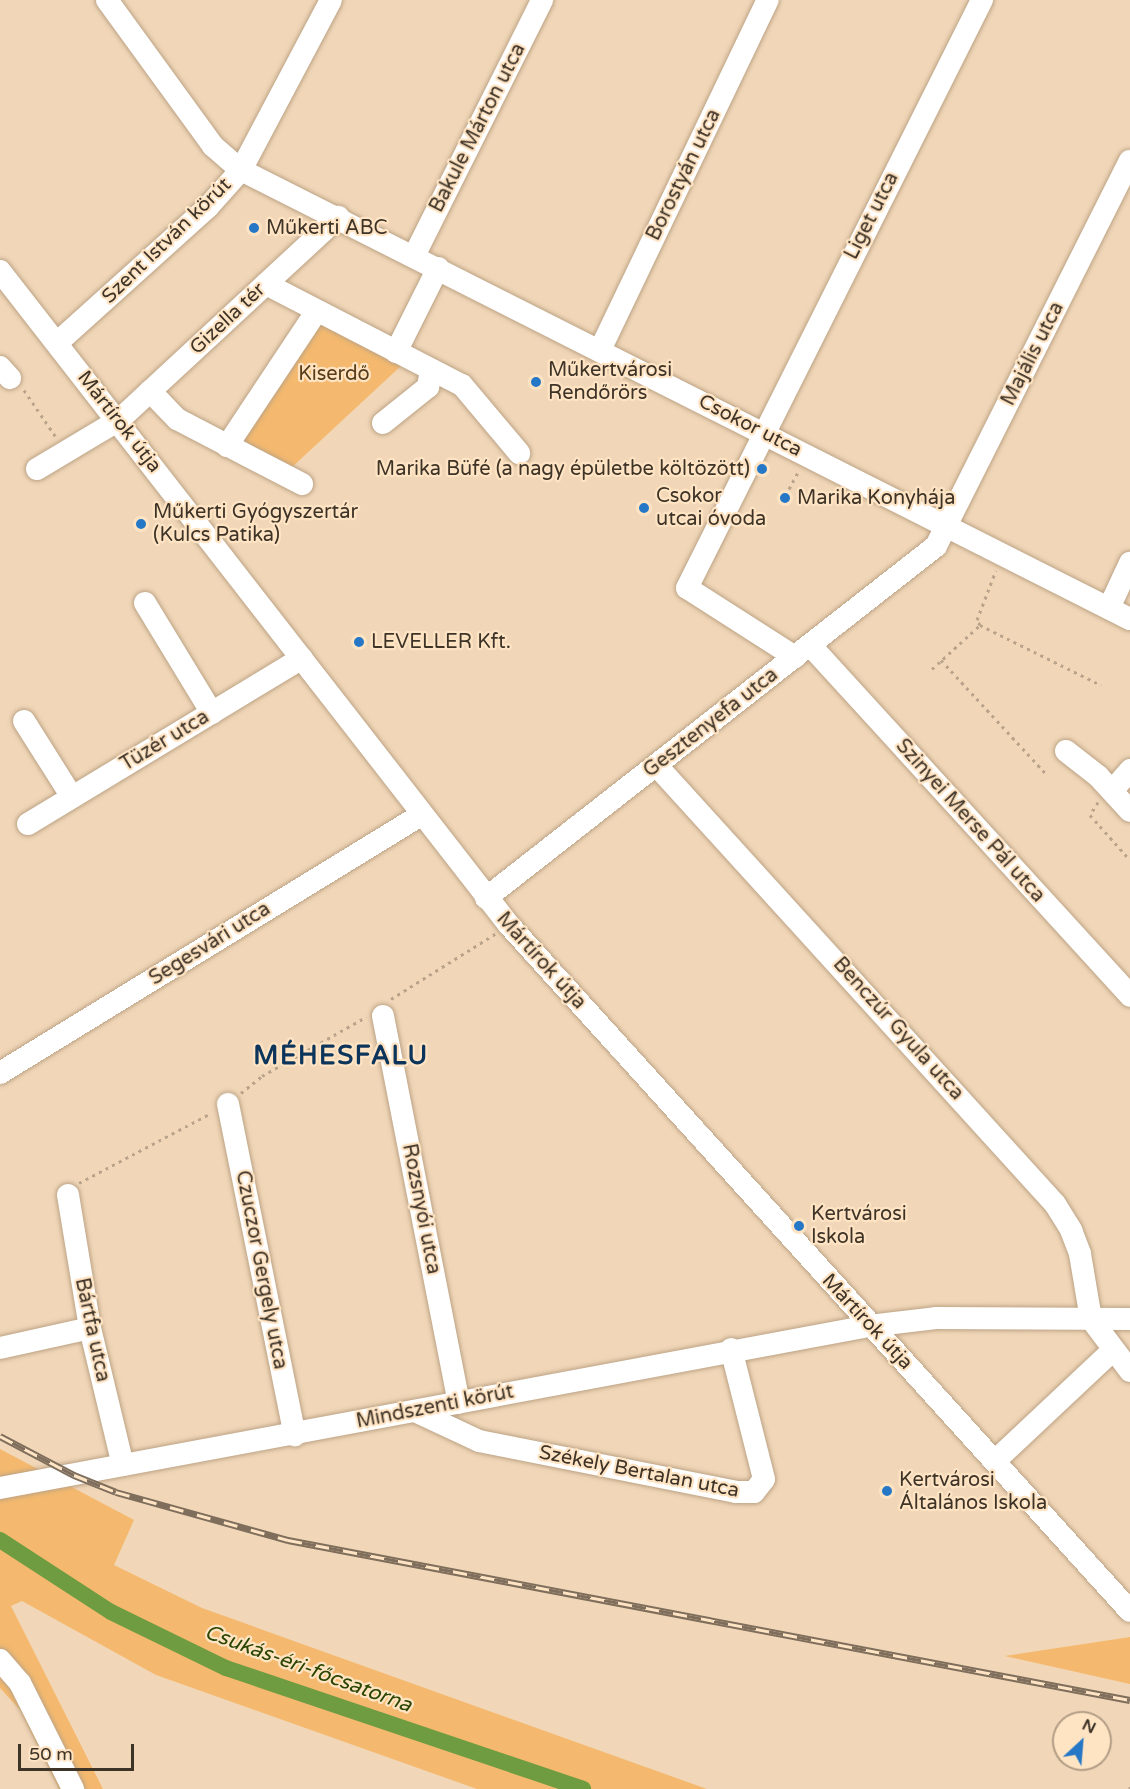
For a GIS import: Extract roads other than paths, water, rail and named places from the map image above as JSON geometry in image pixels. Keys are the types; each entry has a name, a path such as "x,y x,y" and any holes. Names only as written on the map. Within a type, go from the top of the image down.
{"street":[{"name":"Csokor utca","path":"107,0 213,146 241,170 763,433 941,536 1002,555 1130,619"},
{"name":"Szent István körút","path":"57,344 208,207 241,170 331,0"},
{"name":"Bakule Márton utca","path":"414,256 542,0"},
{"name":"Borostyán utca","path":"600,350 768,0"},
{"name":"Liget utca","path":"802,651 687,588 982,0"},
{"name":"Majális utca","path":"941,536 1130,161"},
{"name":"Gizella tér","path":"38,469 119,420 338,217"},
{"path":"396,352 438,268"},
{"name":"Mártírok útja","path":"0,270 119,420 486,898 869,1326 1130,1611"},
{"path":"266,284 316,312 462,385 519,453"},
{"path":"227,446 316,312"},
{"path":"383,423 428,387 431,370"},
{"path":"150,391 177,419 302,484"},
{"name":"Gesztenyefa utca","path":"486,898 802,651 941,536"},
{"path":"1108,608 1130,563"},
{"path":"144,603 212,712"},
{"name":"Szinyei Merse Pál utca","path":"802,651 1130,996"},
{"name":"Tüzér utca","path":"28,824 302,658"},
{"path":"24,721 72,797"},
{"path":"1066,751 1112,791 1130,811"},
{"name":"Benczúr Gyula utca","path":"657,766 1054,1203 1071,1230 1080,1254 1091,1319"},
{"path":"1112,791 1130,770"},
{"name":"Segesvári utca","path":"0,1073 421,815"},
{"name":"Rozsnyói utca","path":"383,1016 459,1403"},
{"name":"Czuczor Gergely utca","path":"228,1104 295,1435"},
{"name":"Bártfa utca","path":"68,1195 90,1328 123,1465"},
{"name":"Mindszenti körút","path":"0,1488 295,1435 731,1349 869,1326 936,1318 1130,1319"},
{"path":"1091,1319 1112,1351 1130,1371"},
{"path":"0,1348 90,1328"},
{"name":"Székely Bertalan utca","path":"416,1411 478,1441 736,1492 754,1492 764,1479 731,1349"},
{"path":"995,1461 1112,1351"},
{"path":"0,1660 20,1683 73,1789"}],"waterway":[{"name":"Csukás-éri-főcsatorna","path":"0,1540 111,1612 226,1668 583,1789"}],"railway":[{"path":"0,1436 74,1475 116,1492 288,1540 1130,1700"}],"place":[{"name":"Műkerti ABC","path":"254,228"},
{"name":"Műkertvárosi Rendőrörs","path":"536,382"},
{"name":"Marika Büfé (a nagy épületbe költözött)","path":"762,469"},
{"name":"Marika Konyhája","path":"785,498"},
{"name":"Csokor utcai óvoda","path":"644,508"},
{"name":"Műkerti Gyógyszertár (Kulcs Patika)","path":"141,524"},
{"name":"LEVELLER Kft.","path":"359,642"},
{"name":"Kertvárosi Iskola","path":"799,1226"},
{"name":"Kertvárosi Általános Iskola","path":"887,1491"}],"district":[{"name":"MÉHESFALU","path":"341,1056"}],"park label":[{"name":"Kiserdő","path":"334,374"}]}
